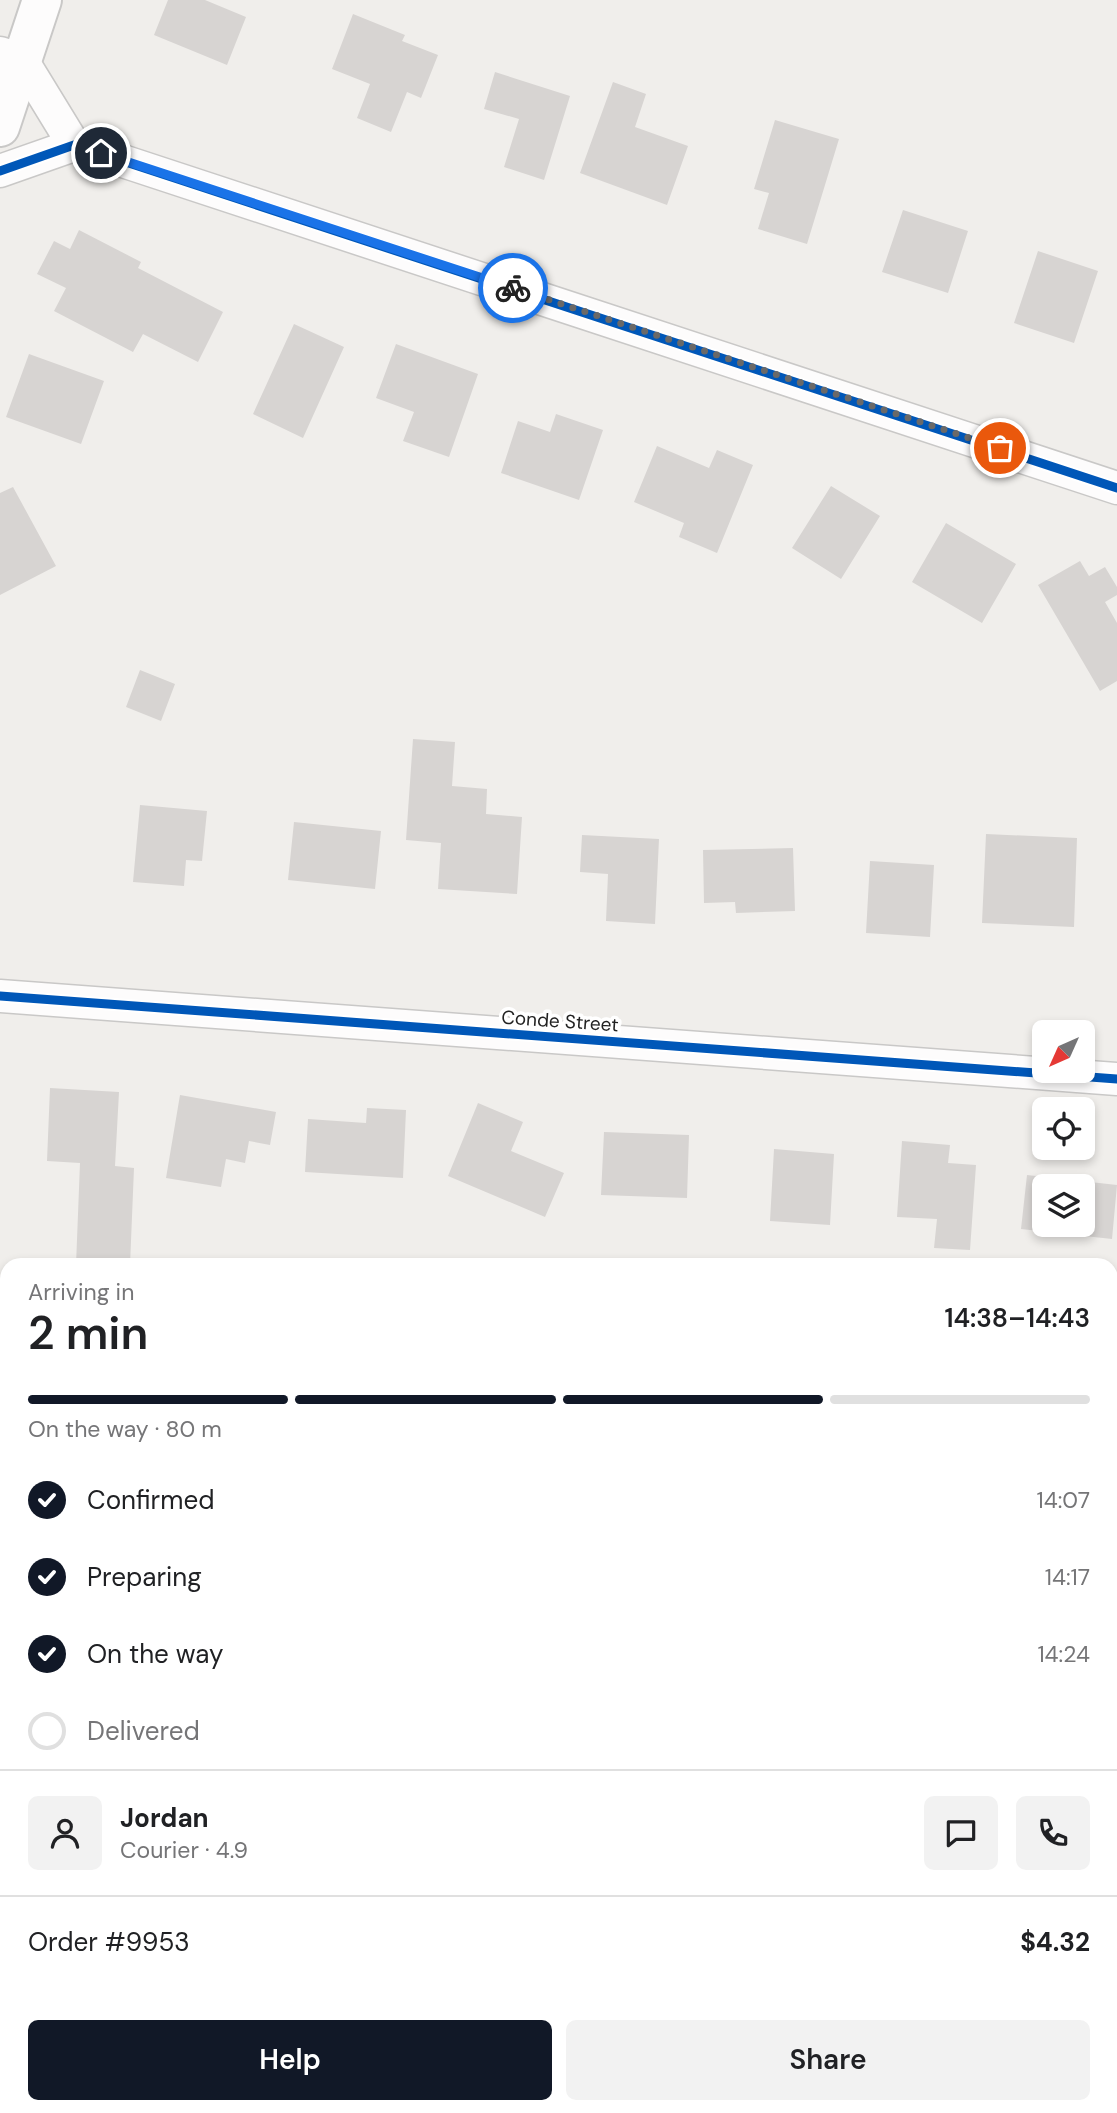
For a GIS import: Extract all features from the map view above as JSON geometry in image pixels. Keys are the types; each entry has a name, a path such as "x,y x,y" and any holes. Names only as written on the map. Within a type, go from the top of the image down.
{"street":[{"path":"0,127 11,57 42,0"},
{"path":"11,57 74,145 1117,488"},
{"path":"0,171 74,145"},
{"name":"Conde Street","path":"0,996 1117,1079"}],"building":[{"path":"168,0 205,0 246,17 227,65 154,35"},
{"path":"353,14 405,35 402,41 438,55 421,98 407,92 391,132 357,118 370,84 332,69"},
{"path":"495,72 570,96 544,180 504,167 519,119 484,109"},
{"path":"613,82 646,94 635,127 688,146 667,205 580,173"},
{"path":"775,120 839,139 807,244 758,229 769,193 754,189"},
{"path":"903,210 968,231 948,293 882,272"},
{"path":"79,230 141,262 138,268 223,312 198,362 143,334 133,352 54,311 66,288 37,274 54,241 70,249"},
{"path":"1038,251 1098,271 1074,343 1014,323"},
{"path":"294,324 344,347 303,438 253,414"},
{"path":"396,344 478,374 449,457 403,441 414,412 376,398"},
{"path":"29,354 104,381 81,444 6,417"},
{"path":"556,414 603,430 579,500 501,473 518,421 550,432"},
{"path":"657,446 709,468 717,450 753,465 717,553 679,537 684,523 634,502"},
{"path":"831,486 880,516 841,579 792,548"},
{"path":"13,487 56,566 0,595 0,493"},
{"path":"946,523 1016,564 982,623 912,582"},
{"path":"1080,561 1089,576 1105,567 1117,587 1117,595 1105,602 1117,623 1117,681 1100,691 1038,585"},
{"path":"140,670 175,684 161,721 126,707"},
{"path":"413,739 455,742 452,786 487,789 486,814 522,817 517,894 438,889 441,843 406,840"},
{"path":"140,805 207,811 202,861 186,860 184,886 133,882"},
{"path":"294,822 381,831 375,889 288,880"},
{"path":"986,834 1077,838 1074,927 982,923"},
{"path":"582,835 659,839 655,924 606,921 608,874 580,872"},
{"path":"793,848 795,911 736,913 735,902 704,903 703,850"},
{"path":"870,861 934,865 930,937 866,933"},
{"path":"50,1088 119,1092 115,1166 134,1168 130,1258 76,1258 80,1163 47,1161"},
{"path":"180,1095 276,1112 270,1145 249,1141 245,1163 226,1159 221,1187 166,1178"},
{"path":"478,1103 523,1122 511,1151 564,1173 545,1217 448,1176"},
{"path":"367,1108 406,1110 403,1178 305,1172 308,1119 366,1123"},
{"path":"604,1132 689,1135 687,1198 601,1195"},
{"path":"902,1141 950,1145 948,1163 976,1165 970,1250 934,1248 937,1219 897,1217"},
{"path":"774,1149 834,1154 830,1225 770,1221"},
{"path":"1027,1175 1032,1176 1032,1230 1021,1229"},
{"path":"1095,1183 1117,1185 1112,1239 1094,1237"}],"cycle path":[{"path":"0,171 74,145 1117,488"},
{"path":"0,996 1117,1079"}],"way so far":[{"path":"513,288 1000,448"}],"route":[{"path":"101,153 513,288"}]}
